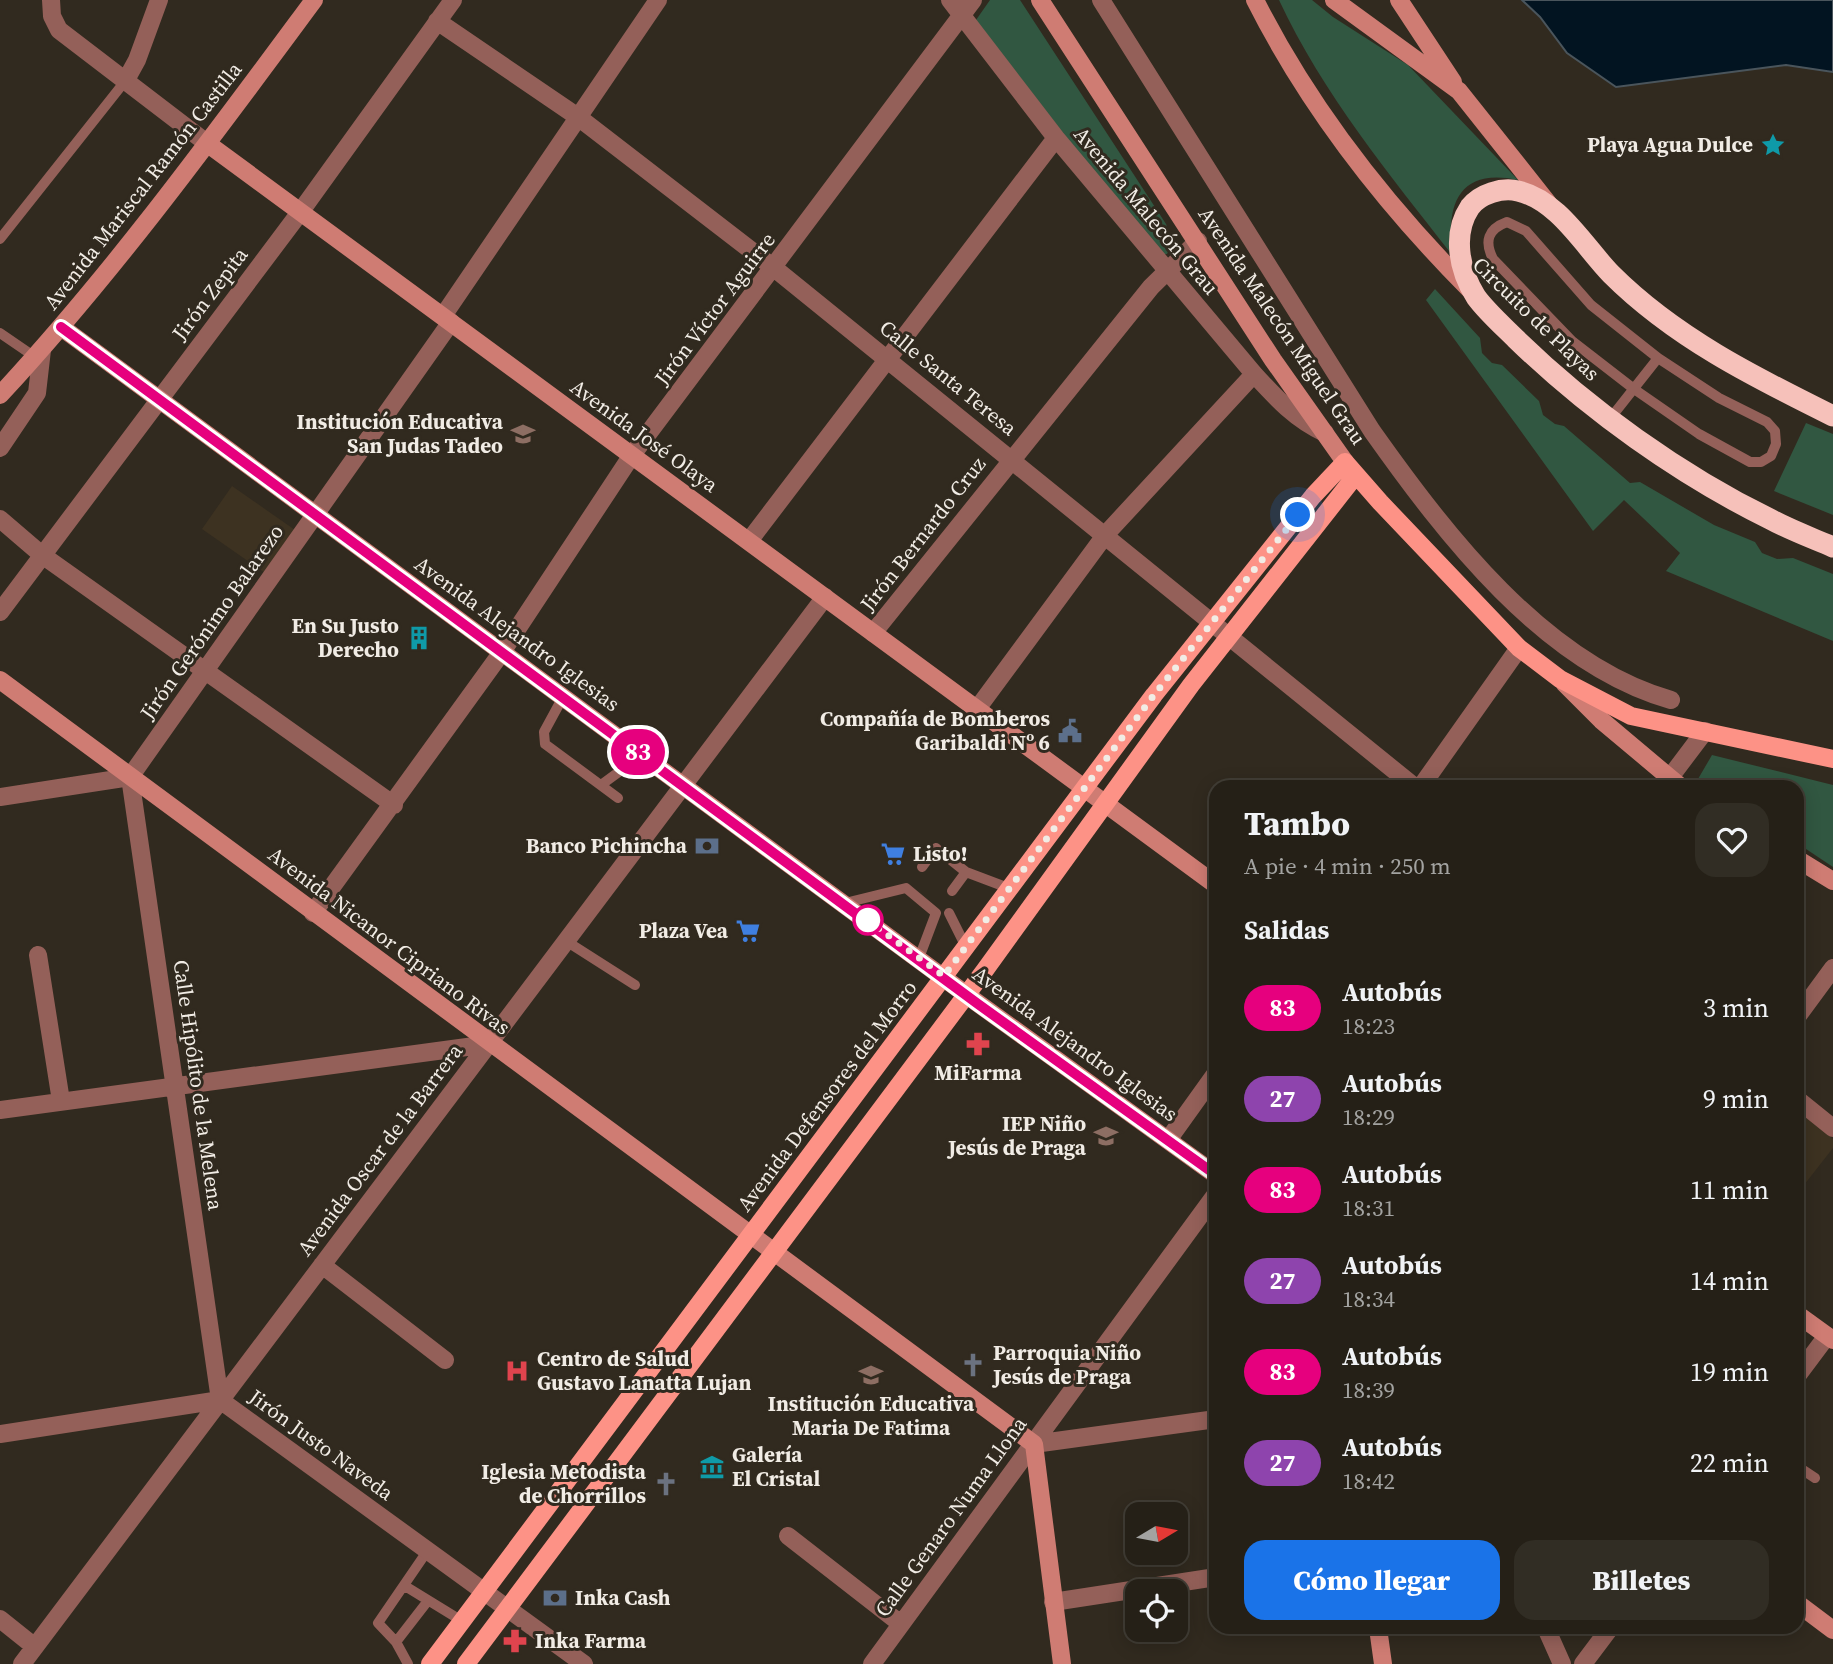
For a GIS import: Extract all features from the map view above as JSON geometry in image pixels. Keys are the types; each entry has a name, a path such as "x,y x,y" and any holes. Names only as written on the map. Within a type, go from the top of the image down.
{"highway":[{"path":"1476,297 1464,271 1458,243 1462,219 1474,203 1492,192 1515,190 1538,198 1555,212 1613,275 1679,331 1752,376 1833,416"},
{"name":"Circuito de Playas","path":"1476,297 1544,366 1609,419 1769,519 1833,547"}],"main road":[{"name":"Avenida Defensores del Morro","path":"430,1664 753,1235 1084,788 1213,620 1313,496 1350,468"},
{"path":"466,1664 966,995 1350,468"},
{"name":"Avenida Malecón Miguel Grau","path":"1350,468 1519,648 1560,679 1631,716 1833,760"}],"street":[{"path":"126,80 150,29 159,0"},
{"name":"Avenida Mariscal Ramón Castilla","path":"0,395 61,327 208,144 314,0"},
{"name":"Jirón Zepita","path":"0,612 300,211 453,0"},
{"name":"Jirón Gerónimo Balarezo","path":"130,777 316,514 658,0"},
{"name":"Avenida Malecón Grau","path":"950,0 1056,138 1254,374 1286,409 1303,422 1325,433"},
{"name":"Jirón Víctor Aguirre","path":"313,913 502,652 632,455 973,0"},
{"name":"Avenida Malecón Miguel Grau","path":"1040,0 1273,360 1350,468"},
{"path":"1101,0 1357,409 1406,479 1466,551 1529,616 1614,679 1671,700"},
{"name":"Circuito de Playas","path":"1255,0 1278,44 1321,113 1367,176 1420,239 1476,297"},
{"path":"1334,0 1458,90"},
{"path":"1399,0 1458,90 1555,212"},
{"name":"Avenida José Olaya","path":"52,8 59,30 208,144 1084,788 1209,877"},
{"name":"Calle Santa Teresa","path":"437,21 578,117 774,268 1408,780"},
{"path":"749,541 1056,138"},
{"name":"Jirón Bernardo Cruz","path":"873,633 1011,459 1166,271 1198,241"},
{"name":"Avenida Alejandro Iglesias","path":"61,327 944,976 966,995 1209,1170"},
{"path":"0,448 37,393 38,354"},
{"path":"977,709 1106,534 1254,374"},
{"path":"0,519 42,555 394,804"},
{"name":"Avenida Oscar de la Barrera","path":"22,1664 825,597"},
{"path":"1424,780 1519,648"},
{"path":"1560,679 1666,780"},
{"name":"Avenida Nicanor Cipriano Rivas","path":"0,680 489,1044 753,1235 1034,1444"},
{"path":"1674,780 1705,731"},
{"path":"0,797 130,777"},
{"name":"Calle Hipólito de la Melena","path":"130,777 220,1400"},
{"path":"1804,863 1833,881"},
{"path":"38,956 61,1101"},
{"path":"1804,1007 1833,968"},
{"path":"0,1110 489,1044"},
{"path":"1168,1140 1209,1083"},
{"path":"1804,1104 1833,1128"},
{"name":"Calle Genaro Numa Llona","path":"872,1664 1209,1205"},
{"path":"322,1265 445,1360"},
{"path":"1804,1319 1830,1338 1804,1368"},
{"name":"Jirón Justo Naveda","path":"0,1434 220,1400 584,1664"},
{"path":"1062,1664 1034,1444 1209,1420"},
{"path":"788,1536 901,1623"},
{"path":"1053,1602 1209,1578"},
{"path":"1804,1608 1833,1630"},
{"path":"0,1619 35,1647"},
{"path":"1379,1634 1383,1664"},
{"path":"1549,1634 1562,1664"},
{"path":"1583,1664 1606,1634"}],"lane":[{"path":"0,239 126,80"},
{"path":"1507,222 1518,225 1591,305 1658,358 1719,398 1767,422 1774,431 1776,444 1771,456 1761,462 1750,462 1699,435 1633,389 1572,341 1493,259 1487,247 1489,234 1497,226 1507,222"},
{"path":"0,333 38,354"},
{"path":"1609,419 1658,358"},
{"path":"564,697 544,732 545,744 618,798"},
{"path":"601,785 642,755"},
{"path":"922,867 936,848 939,851"},
{"path":"951,860 966,872 1012,888"},
{"path":"952,891 966,872"},
{"path":"845,903 907,886 941,912 966,947"},
{"path":"919,958 941,912"},
{"path":"566,941 635,985"},
{"path":"1804,1471 1815,1478"},
{"path":"408,1664 397,1642 379,1623 428,1550"},
{"path":"405,1586 427,1602 462,1621"},
{"path":"397,1642 427,1602"}],"shaded area":[{"path":"232,486 295,530 265,573 202,529"},
{"path":"1804,1116 1833,1139 1833,1148 1804,1185"}],"green space":[{"path":"990,0 1020,0 1166,224 1173,243 1167,254 1156,254 976,20"},
{"path":"1279,0 1312,0 1333,17 1408,65 1518,180 1498,177 1481,179 1460,194 1451,221 1453,256 1358,132 1296,35"},
{"path":"1435,289 1480,338 1482,353 1492,363 1502,365 1539,401 1543,415 1555,424 1564,426 1630,483 1640,482 1714,525 1755,542 1762,553 1777,559 1793,558 1833,574 1833,641 1666,571 1680,553 1624,500 1593,531 1426,300"},
{"path":"1806,423 1833,434 1833,515 1774,491"},
{"path":"1712,755 1833,785 1833,867 1804,848 1804,780 1698,779"}],"water":[{"path":"1522,0 1833,0 1833,72 1786,65 1616,87 1567,53 1540,17"}],"bus line":[{"name":"83","path":"61,327 944,976 978,1004 1209,1170"}],"place":[{"name":"Playa Agua Dulce","path":"1773,145"},
{"name":"Institución Educativa San Judas Tadeo","path":"523,434"},
{"name":"En Su Justo Derecho","path":"419,638"},
{"name":"Compañía de Bomberos Garibaldi Nº 6","path":"1070,731"},
{"name":"Banco Pichincha","path":"707,846"},
{"name":"Listo!","path":"893,854"},
{"name":"Plaza Vea","path":"748,931"},
{"name":"MiFarma","path":"978,1044"},
{"name":"IEP Niño Jesús de Praga","path":"1106,1136"},
{"name":"Parroquia Niño Jesús de Praga","path":"973,1365"},
{"name":"Centro de Salud Gustavo Lanatta Lujan","path":"517,1371"},
{"name":"Institución Educativa Maria De Fatima","path":"871,1375"},
{"name":"Galería El Cristal","path":"712,1467"},
{"name":"Iglesia Metodista de Chorrillos","path":"666,1484"},
{"name":"Inka Cash","path":"555,1598"},
{"name":"Inka Farma","path":"515,1641"}],"route":[{"path":"868,920 863,917 944,976 1154,695 1298,515"}]}
